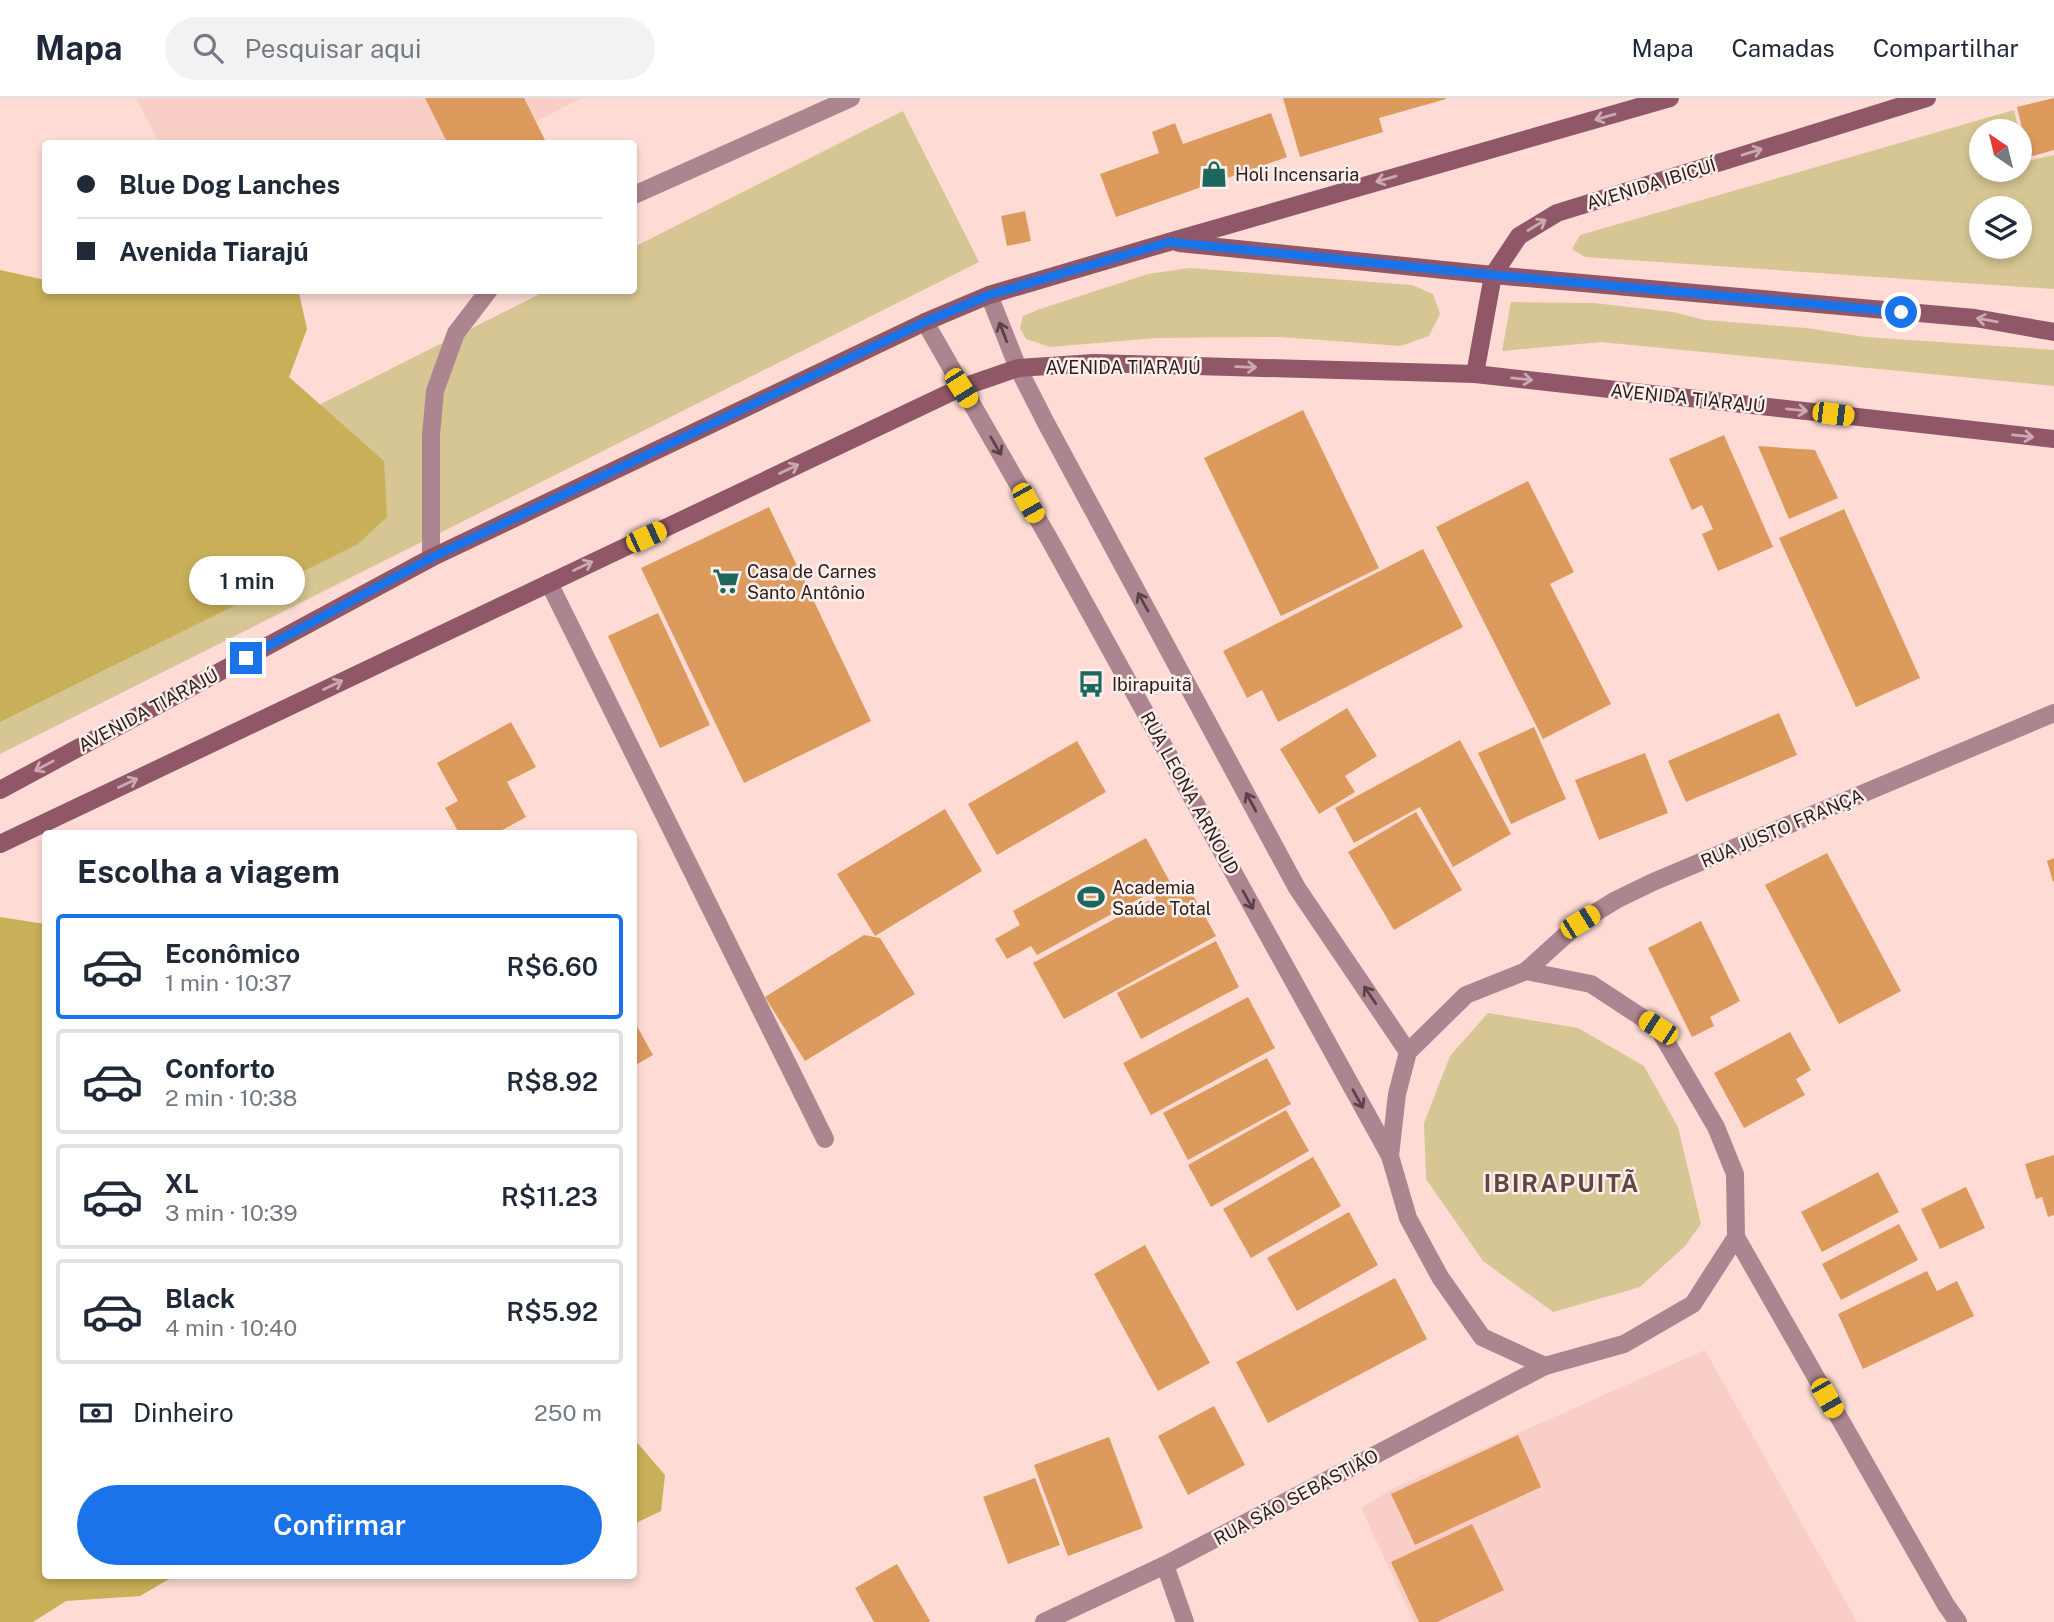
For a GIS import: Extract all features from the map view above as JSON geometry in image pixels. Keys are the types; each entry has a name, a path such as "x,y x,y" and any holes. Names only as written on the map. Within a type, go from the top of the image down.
{"main road":[{"path":"1169,242 1670,98"},
{"name":"AVENIDA IBICUÍ","path":"1475,373 1493,275 1519,236 1557,213 1927,98"},
{"name":"AVENIDA TIARAJÚ","path":"0,790 431,558 925,322 989,295 1169,242 1493,275 1975,318 2054,332"},
{"name":"AVENIDA TIARAJÚ","path":"0,844 961,388 1018,369 1094,363 1475,373 2054,439"}],"street":[{"path":"637,194 851,98"},
{"path":"431,558 430,435 435,391 456,334 486,294"},
{"path":"989,295 1018,369 1297,888 1408,1052"},
{"name":"RUA LEONA ARNOUD","path":"925,322 1057,554 1390,1156"},
{"path":"549,583 825,1139"},
{"name":"RUA JUSTO FRANÇA","path":"1525,971 1580,922 1616,900 2054,713"},
{"path":"1545,1366 1482,1337 1440,1277 1408,1218 1390,1156 1397,1094 1408,1052 1466,995 1525,971 1591,984 1658,1028 1716,1128 1735,1174 1735,1237 1958,1622"},
{"name":"RUA SÃO SEBASTIÃO","path":"1044,1622 1165,1565 1545,1366 1624,1344 1693,1304 1735,1237"},
{"path":"1165,1565 1185,1622"}],"shaded area":[{"path":"136,98 582,98 499,140 157,140"},
{"path":"2014,110 2016,119 1983,119"},
{"path":"903,111 979,262 0,754 0,565 540,294 637,294 637,245"},
{"path":"1969,123 1969,182 2032,182 2032,160 2054,155 2054,289 1585,257 1572,249 1580,235"},
{"path":"1189,268 1412,285 1433,294 1440,314 1429,336 1401,346 1280,337 1157,338 1050,347 1026,339 1020,328 1023,316 1040,309 1148,274"},
{"path":"0,270 42,279 42,294 299,294 307,329 289,377 384,461 387,517 358,544 0,722"},
{"path":"1511,302 1594,303 1673,312 1705,320 1806,328 1866,337 2054,350 2054,386 1601,342 1502,351"},
{"path":"0,917 42,924 42,1579 169,1579 140,1596 66,1601 33,1622 0,1622"},
{"path":"1488,1013 1578,1028 1644,1066 1678,1127 1701,1224 1685,1246 1640,1287 1553,1312 1483,1261 1426,1179 1424,1123 1450,1056"},
{"path":"1705,1350 1857,1622 1414,1622 1361,1508 1392,1489"},
{"path":"637,1442 665,1475 661,1511 637,1523"}],"building":[{"path":"425,98 524,98 545,140 446,140"},
{"path":"1283,98 1446,99 1379,118 1383,132 1300,157"},
{"path":"2054,98 2054,150 2032,156 2032,119 2020,119 2017,107"},
{"path":"1271,113 1287,157 1116,217 1100,174 1159,153 1152,132 1175,123 1183,144"},
{"path":"1025,211 1031,241 1007,246 1001,216"},
{"path":"1303,410 1379,568 1281,616 1204,458"},
{"path":"1724,435 1773,547 1718,571 1702,534 1713,529 1702,505 1692,510 1669,459"},
{"path":"1758,446 1815,450 1838,498 1789,519"},
{"path":"1528,481 1574,572 1550,584 1611,704 1543,739 1436,527"},
{"path":"769,507 871,721 744,783 641,568"},
{"path":"1844,509 1920,678 1856,707 1779,538"},
{"path":"1423,549 1463,627 1278,722 1262,690 1247,698 1223,651"},
{"path":"658,613 710,725 660,748 608,636"},
{"path":"1347,708 1377,756 1345,776 1355,792 1319,814 1280,749"},
{"path":"1779,713 1797,755 1686,802 1668,761"},
{"path":"511,722 536,767 507,782 526,817 502,830 457,830 445,808 458,801 437,763"},
{"path":"1534,727 1566,799 1511,824 1478,753"},
{"path":"1460,740 1511,834 1453,867 1420,807 1354,843 1335,808"},
{"path":"1077,741 1106,792 997,855 968,804"},
{"path":"1645,753 1668,813 1599,840 1575,780"},
{"path":"945,809 982,871 875,936 837,874"},
{"path":"1416,812 1462,890 1394,930 1348,852"},
{"name":"Academia Saúde Total","path":"1146,838 1170,882 1037,955 1031,946 1007,959 995,939 1020,925 1013,911"},
{"path":"1827,853 1901,991 1839,1024 1765,885"},
{"path":"2054,858 2054,881 2053,882 2047,861"},
{"path":"1185,881 1216,936 1064,1019 1033,963"},
{"path":"1701,921 1740,1001 1710,1017 1714,1026 1692,1037 1648,948"},
{"path":"864,935 880,938 915,994 805,1061 765,997"},
{"path":"1216,941 1239,987 1141,1039 1117,993"},
{"path":"1248,997 1275,1048 1151,1115 1123,1063"},
{"path":"637,1026 653,1055 637,1064"},
{"path":"1790,1032 1811,1070 1796,1079 1805,1095 1744,1128 1714,1073"},
{"path":"1267,1058 1291,1104 1188,1160 1163,1113"},
{"path":"1286,1110 1309,1151 1211,1207 1188,1165"},
{"path":"2054,1155 2054,1215 2048,1217 2042,1197 2036,1199 2025,1164"},
{"path":"1313,1157 1341,1206 1251,1258 1223,1209"},
{"path":"1878,1172 1899,1212 1822,1252 1801,1212"},
{"path":"1966,1187 1985,1228 1940,1249 1921,1209"},
{"path":"1349,1212 1378,1265 1297,1311 1267,1258"},
{"path":"1899,1224 1918,1260 1841,1300 1822,1264"},
{"path":"1145,1245 1210,1363 1158,1391 1094,1274"},
{"path":"1927,1271 1937,1291 1957,1281 1974,1316 1863,1369 1838,1314"},
{"path":"1395,1278 1427,1339 1268,1423 1236,1362"},
{"path":"1214,1406 1245,1465 1188,1495 1158,1436"},
{"path":"1518,1435 1541,1487 1415,1545 1391,1494"},
{"path":"1109,1437 1143,1528 1068,1556 1034,1465"},
{"path":"1035,1478 1060,1545 1008,1564 983,1497"},
{"path":"1472,1524 1504,1590 1437,1622 1419,1622 1391,1562"},
{"path":"897,1564 930,1621 874,1622 855,1588"}],"place":[{"name":"Holi Incensaria","path":"1214,174"},
{"name":"Casa de Carnes Santo Antônio","path":"726,581"},
{"name":"Ibirapuitã","path":"1091,684"},
{"name":"Academia Saúde Total","path":"1091,897"}],"district":[{"name":"IBIRAPUITÃ","path":"1562,1183"}],"route":[{"path":"246,658 431,558 925,322 989,295 1169,242 1901,312"}]}
